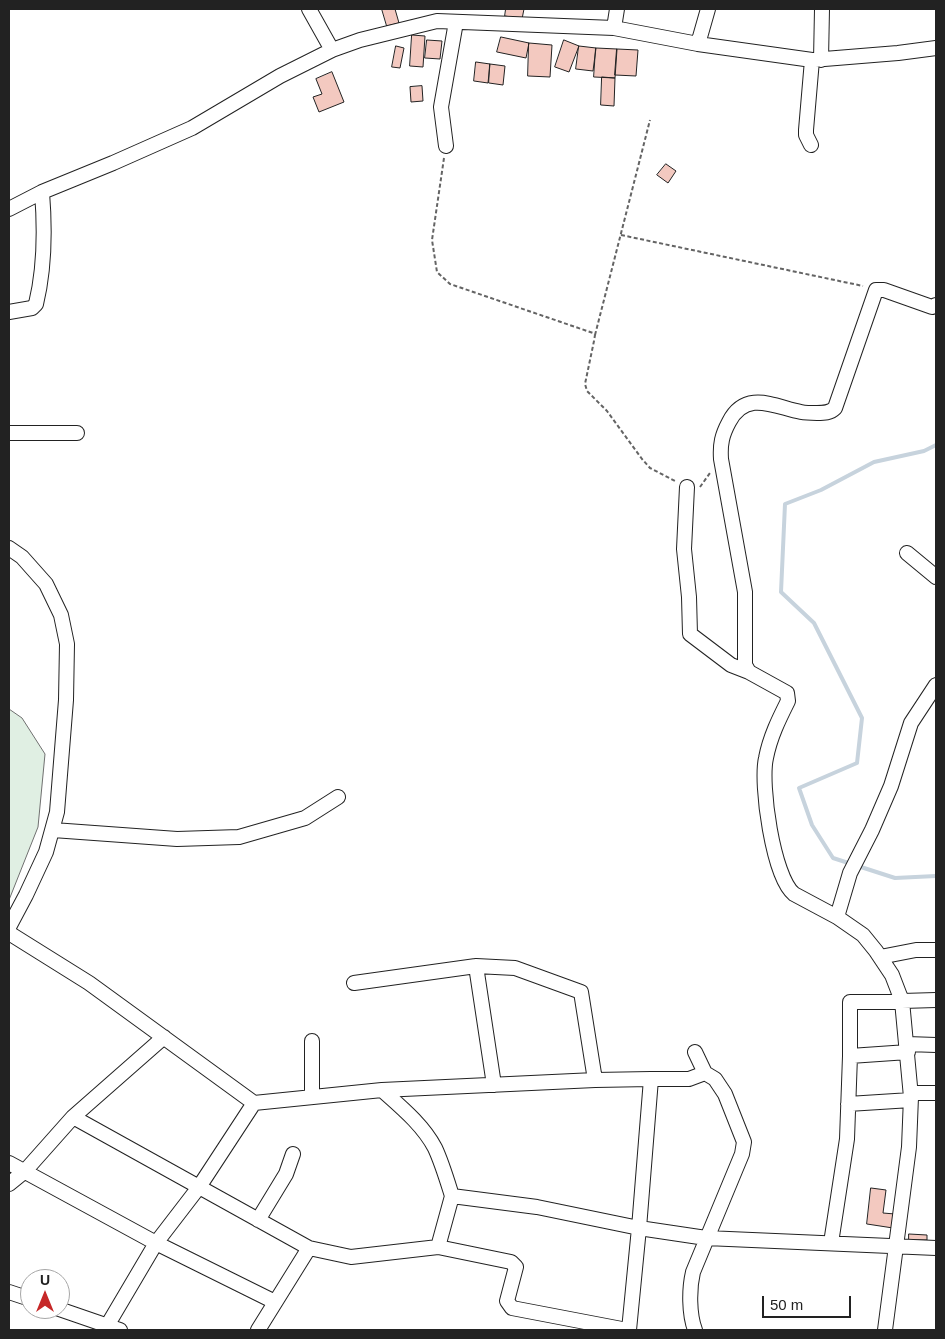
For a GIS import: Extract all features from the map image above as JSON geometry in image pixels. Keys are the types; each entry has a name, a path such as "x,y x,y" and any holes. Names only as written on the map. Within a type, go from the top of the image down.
{"street":[{"path":"309,9 332,50"},
{"path":"614,28 617,9"},
{"path":"698,44 708,9"},
{"path":"811,145 806,135 806,130 822,9"},
{"path":"9,209 42,192 192,128 280,76 332,50 437,15 456,22 614,28 698,44 816,60 936,48"},
{"path":"446,146 441,107 456,22"},
{"path":"9,312 32,308 36,304 43,256 44,212 42,192"},
{"path":"749,672 745,665 745,592 721,459 720,444 723,432 730,418 738,409 755,403 772,403 802,412 831,412 835,408 874,292 884,290 932,306 936,305"},
{"path":"9,432 77,432"},
{"path":"688,487 684,548 690,597 690,634 731,665 749,672 787,694 788,697 773,730 764,773 764,790 779,870 789,890 794,894 837,917 863,935 892,975 902,1001 911,1097 909,1147 885,1330"},
{"path":"9,548 22,557 46,584 61,615 66,637 66,700 57,812 44,857 9,927"},
{"path":"907,553 936,577"},
{"path":"837,917 850,873 891,786 911,723 936,685"},
{"path":"53,830 177,839 239,837 305,818 338,797"},
{"path":"9,933 89,983 254,1103 382,1090 595,1080 651,1080 689,1078 705,1073"},
{"path":"880,957 916,950 936,950"},
{"path":"476,966 494,1085"},
{"path":"354,983 476,966 515,968 581,992 595,1080"},
{"path":"831,1243 847,1139 850,1002 936,1000"},
{"path":"9,1184 25,1171 73,1117 164,1037"},
{"path":"312,1041 312,1096"},
{"path":"850,1056 936,1045"},
{"path":"695,1052 705,1073 715,1079 725,1094 744,1142 742,1154 697,1260 691,1279 692,1316 695,1330"},
{"path":"73,1117 309,1248 351,1257 438,1247 511,1262 515,1264 516,1268 507,1301 512,1308 628,1330 639,1228 651,1080"},
{"path":"382,1090 409,1115 434,1147 452,1196 438,1247"},
{"path":"848,1104 936,1093"},
{"path":"70,1313 114,1328 156,1243 199,1188 254,1103"},
{"path":"258,1220 286,1174 293,1154"},
{"path":"9,1163 156,1243 275,1302"},
{"path":"452,1196 537,1207 639,1228 706,1238 936,1248"},
{"path":"258,1330 309,1248"}],"path":[{"path":"650,120 595,335 585,384 587,391 607,411 650,468 688,487 701,487 721,459"},
{"path":"446,146 432,240 437,272 450,284 582,328 595,335"},
{"path":"621,235 878,290"}],"green space":[{"path":"9,709 22,718 45,754 38,827 9,900"}],"building":[{"path":"382,9 395,9 399,23 387,26"},
{"path":"506,9 524,9 522,19 505,16"},
{"path":"412,35 425,36 423,67 410,66"},
{"path":"501,37 529,43 526,58 497,52"},
{"path":"427,40 442,41 440,59 425,58"},
{"path":"564,40 579,46 569,72 555,67"},
{"path":"529,43 552,45 550,77 528,76"},
{"path":"396,46 404,48 400,68 392,67"},
{"path":"579,46 596,48 593,71 576,69"},
{"path":"596,48 617,49 615,78 594,77"},
{"path":"617,49 638,50 636,76 615,75"},
{"path":"476,62 490,64 488,83 474,81"},
{"path":"490,64 505,66 503,85 489,83"},
{"path":"332,72 344,102 319,112 313,97 322,94 316,79"},
{"path":"602,77 615,78 614,106 601,105"},
{"path":"422,86 423,101 411,102 410,87"},
{"path":"666,164 676,171 668,183 657,175"},
{"path":"871,1188 886,1190 883,1213 895,1214 893,1228 867,1224"},
{"path":"909,1234 927,1235 927,1240 909,1240"}],"waterway":[{"path":"936,445 924,451 874,462 821,490 785,504 781,592 814,623 862,718 857,763 799,788 812,825 833,858 895,878 936,876"}]}
